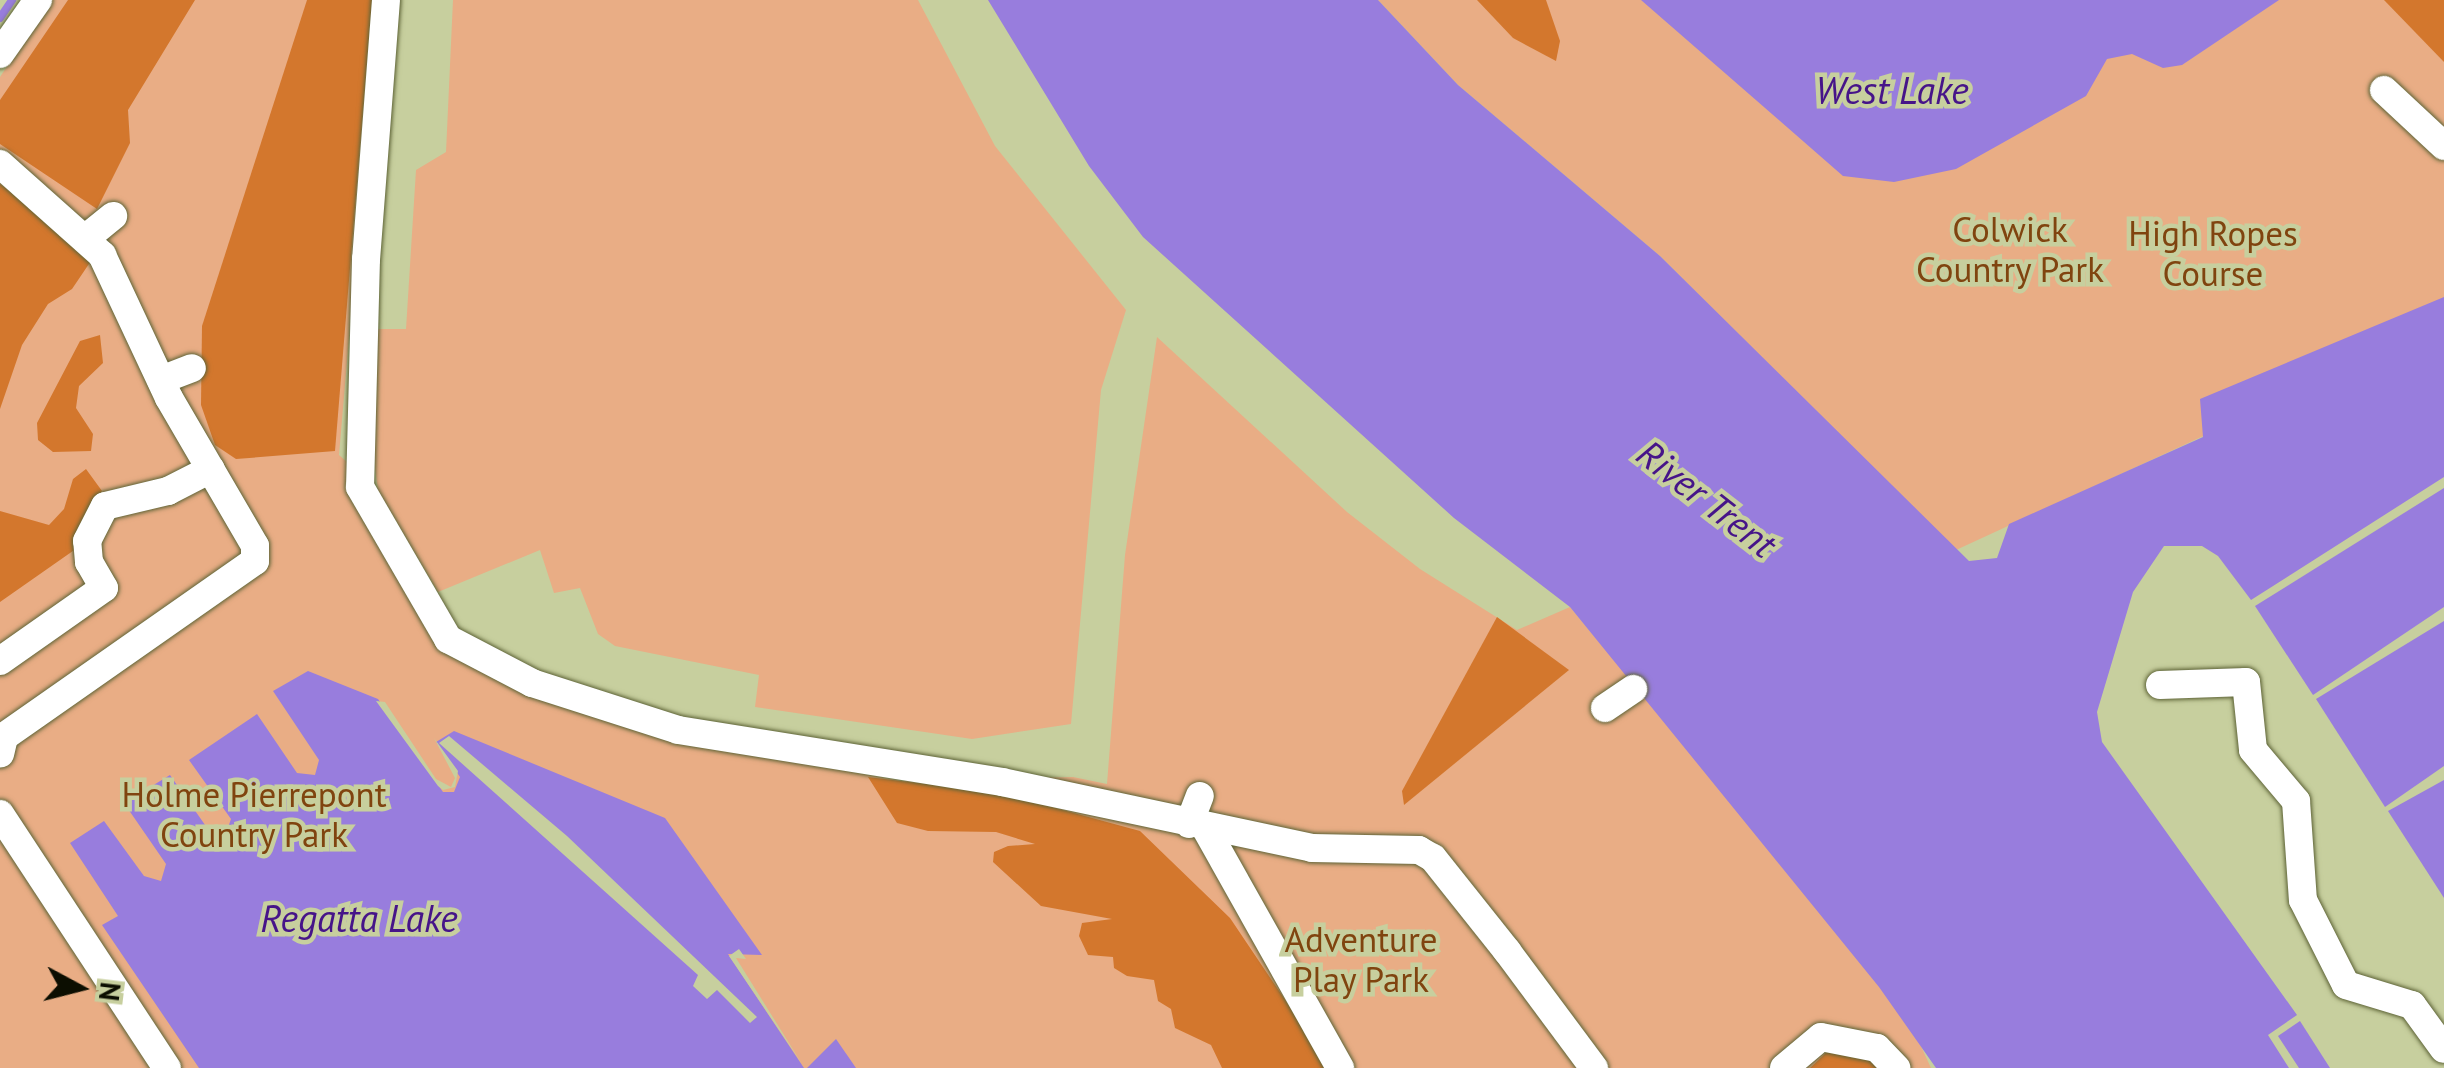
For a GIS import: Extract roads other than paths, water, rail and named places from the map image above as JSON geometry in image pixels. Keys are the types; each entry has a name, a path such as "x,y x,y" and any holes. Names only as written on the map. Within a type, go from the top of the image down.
{"street":[{"path":"0,54 38,0"},
{"path":"386,0 366,259 360,487 448,639 532,682 647,722 1002,782 1320,849 1400,846 1426,853 1594,1068"},
{"path":"2384,90 2444,146"},
{"path":"0,164 86,238 128,300 162,380 255,546 255,561 4,737 0,754"},
{"path":"86,238 113,216"},
{"path":"162,380 192,368"},
{"path":"0,661 104,588 89,562 87,540 105,506 168,491 211,469"},
{"path":"2160,684 2246,682 2253,750 2296,802 2303,900 2346,985 2412,1006 2444,1049"},
{"path":"1605,708 1633,688"},
{"path":"1200,796 1198,826 1340,1068"},
{"path":"0,814 167,1068"},
{"path":"1784,1068 1821,1038 1877,1048 1896,1068"}],"water":[{"name":"River Trent","path":"988,0 1378,0 1458,85 1660,256 1969,561 1997,558 2009,524 2203,437 2200,399 2444,297 2444,477 2251,600 2218,556 2202,546 2164,546 2133,592 2097,712 2102,742 2297,1015 2268,1035 2289,1068 1936,1068 1879,987 1570,607 1454,518 1143,237 1089,166"},
{"name":"West Lake","path":"1641,0 2279,0 2182,65 2163,68 2132,54 2107,59 2086,96 1956,169 1894,182 1843,176"},
{"path":"2444,488 2444,607 2313,695 2255,606"},
{"path":"2444,621 2444,766 2385,807 2316,699"},
{"name":"Regatta Lake","path":"308,671 378,699 443,792 454,792 460,777 436,742 454,731 665,818 762,955 728,954 804,1068 199,1068 102,925 118,916 70,843 104,821 144,876 161,881 166,864 124,803 170,775 210,832 225,836 231,819 189,760 257,714 297,773 315,775 319,760 273,691"},
{"path":"2444,780 2444,898 2388,811"},
{"path":"2300,1021 2330,1068 2299,1068 2278,1036"},
{"path":"836,1039 856,1068 807,1068"}],"waterway":[{"path":"0,18 12,0"}],"park label":[{"name":"Colwick Country Park","path":"2010,249"},
{"name":"High Ropes Course","path":"2213,253"},
{"name":"Holme Pierrepont Country Park","path":"254,814"},
{"name":"Adventure Play Park","path":"1361,959"}]}
